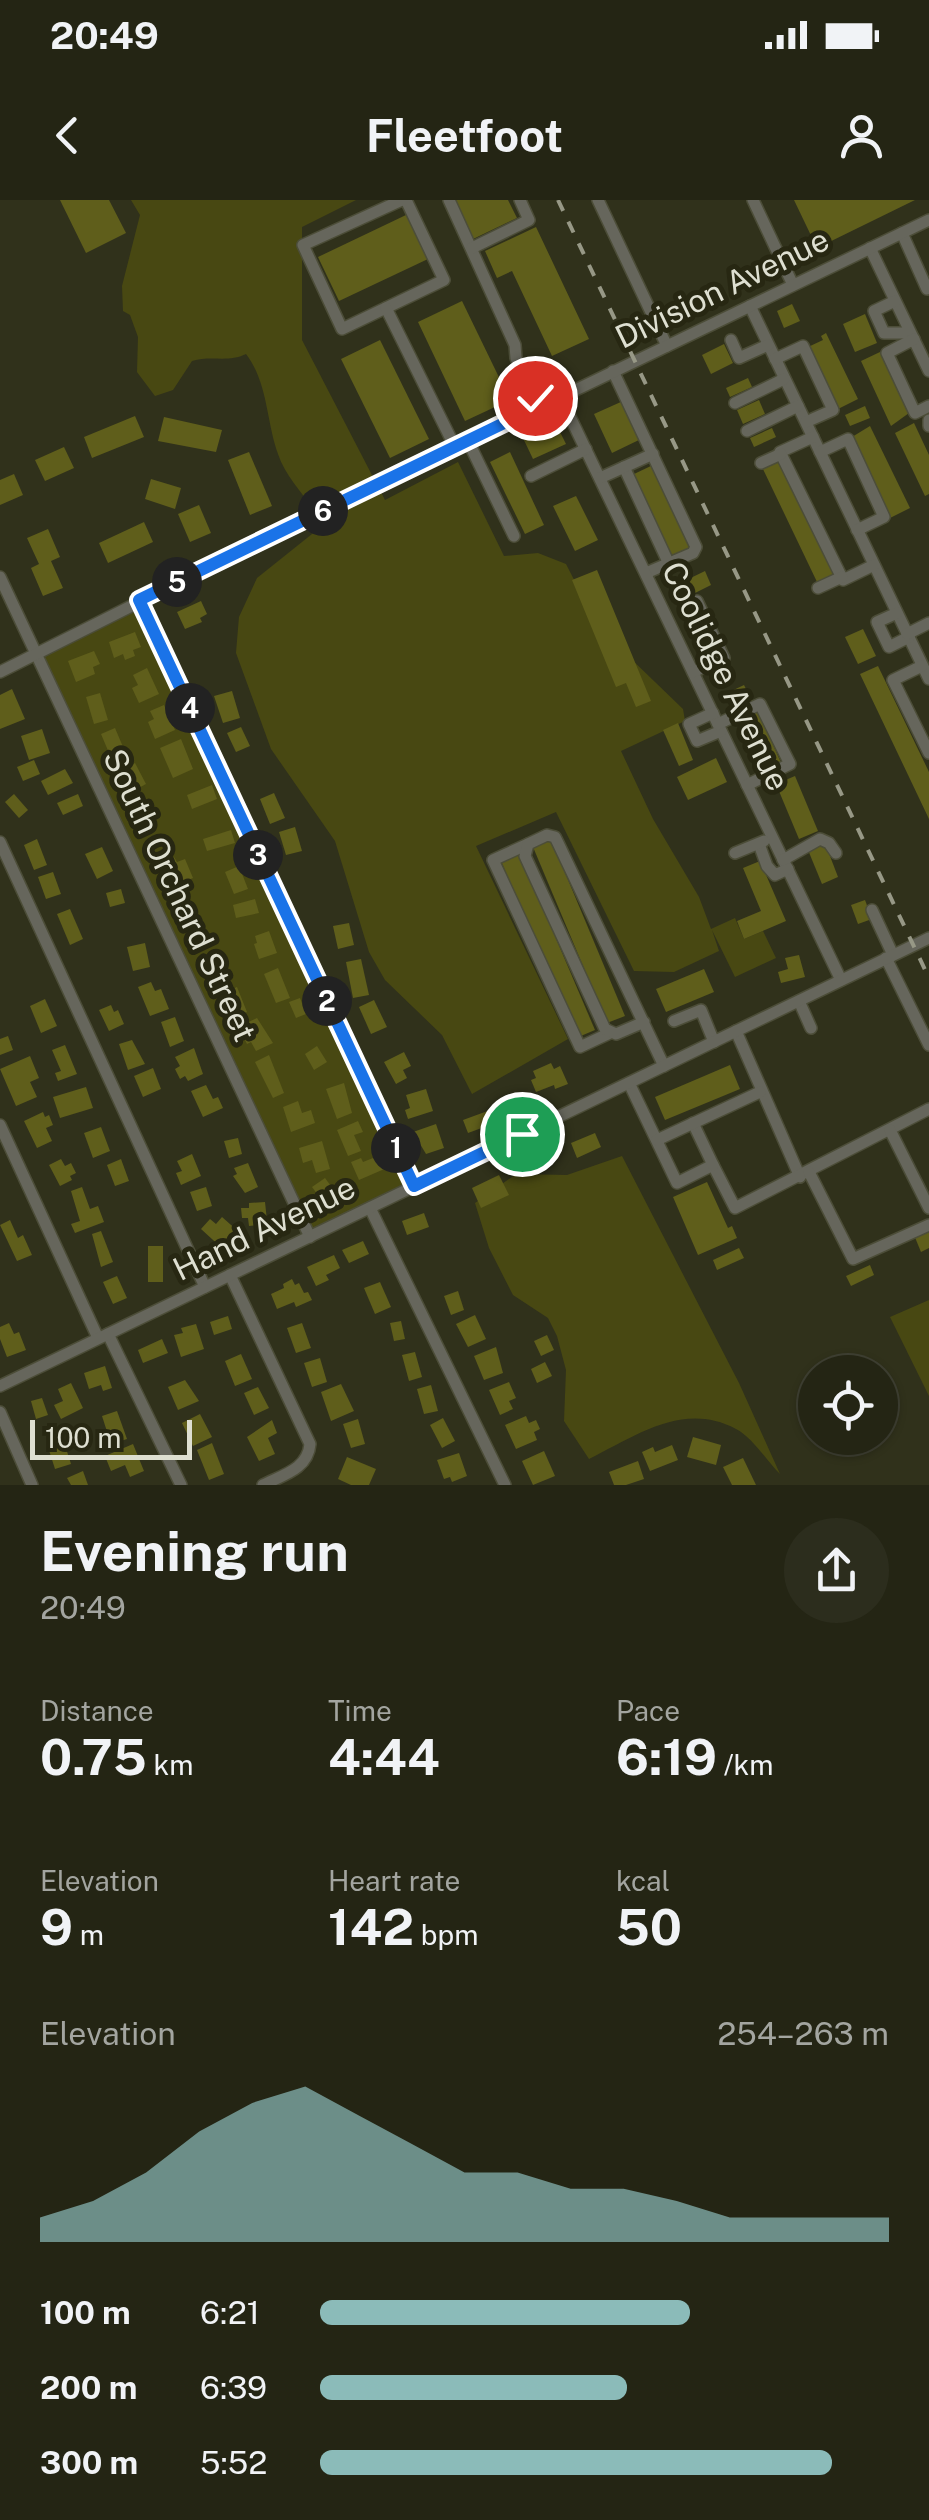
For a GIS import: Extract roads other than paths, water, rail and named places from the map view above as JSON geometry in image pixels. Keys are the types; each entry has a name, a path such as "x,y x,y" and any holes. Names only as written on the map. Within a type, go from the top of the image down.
{"street":[{"path":"404,200 444,280 342,329 304,245 404,200"},
{"path":"448,200 539,406"},
{"path":"472,248 530,220 520,200"},
{"path":"598,200 668,346"},
{"path":"753,200 793,285"},
{"name":"Division Avenue","path":"0,672 139,600 929,220"},
{"path":"902,233 927,289"},
{"path":"870,248 929,371"},
{"path":"914,262 929,256"},
{"path":"896,301 874,311 884,333 912,336"},
{"path":"750,306 929,679"},
{"path":"386,308 455,447"},
{"path":"912,336 887,353 915,413 929,406"},
{"path":"731,340 739,358 768,345"},
{"path":"774,359 803,346 833,410 806,422"},
{"path":"613,371 696,547 694,553 646,573"},
{"path":"735,403 784,379"},
{"name":"Coolidge Avenue","path":"560,396 841,980"},
{"path":"747,431 798,406"},
{"path":"761,463 812,437"},
{"path":"820,452 848,439 884,518 857,530"},
{"path":"468,440 514,536"},
{"path":"531,476 586,449"},
{"path":"600,478 652,454"},
{"path":"781,454 843,580 874,565"},
{"path":"624,467 668,564"},
{"name":"South Orchard Street","path":"0,577 310,1236"},
{"path":"818,588 842,577"},
{"path":"139,600 414,1186"},
{"path":"693,672 724,658 697,601"},
{"path":"897,612 877,622 889,647 929,624"},
{"path":"922,666 894,680 929,753"},
{"path":"718,723 760,704 790,764 747,785"},
{"path":"610,1033 580,1046 494,860 547,835 555,837 664,1066"},
{"path":"735,853 773,838"},
{"path":"759,844 767,866 776,875 820,840 829,842 836,853"},
{"path":"0,842 205,1287"},
{"path":"528,844 525,856 604,1029 616,1034 644,1022"},
{"path":"872,910 929,1045"},
{"name":"Hand Avenue","path":"0,1386 929,938"},
{"path":"799,1000 811,1028"},
{"path":"674,1022 701,1010 714,1042"},
{"path":"736,1031 760,1092 854,1259 929,1225"},
{"path":"629,1083 677,1183 712,1166"},
{"path":"657,1140 760,1092"},
{"path":"693,1123 735,1208 929,1109"},
{"path":"0,1125 181,1485"},
{"path":"890,1130 929,1208"},
{"path":"370,1208 505,1485"},
{"path":"230,1275 310,1444 304,1463 262,1485"},
{"path":"0,1412 32,1485"}],"railway":[{"path":"558,200 929,978"}]}
